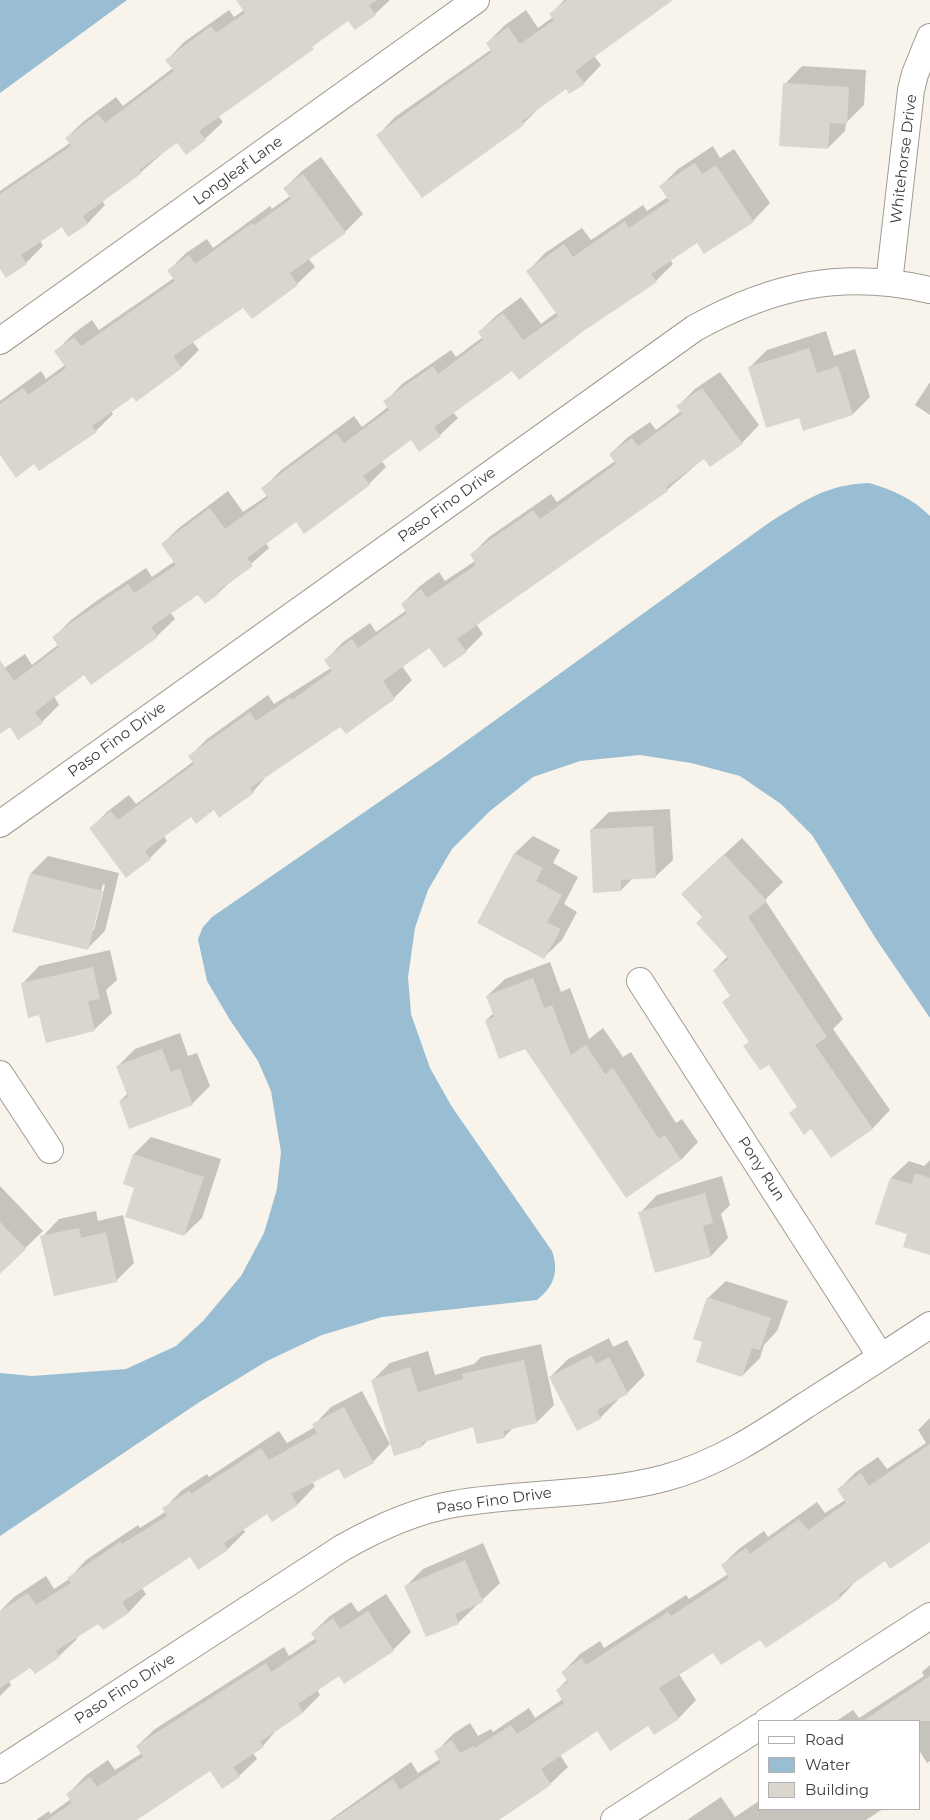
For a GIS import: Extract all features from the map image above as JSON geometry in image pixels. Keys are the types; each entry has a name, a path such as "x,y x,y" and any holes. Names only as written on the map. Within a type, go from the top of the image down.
{"street":[{"name":"Longleaf Lane","path":"0,341 476,0"},
{"name":"Whitehorse Drive","path":"889,283 911,90 915,74 930,38"},
{"name":"Paso Fino Drive","path":"0,824 695,328 746,302 768,294 808,284 848,281 889,283 930,290"},
{"name":"Pony Run","path":"640,981 881,1357"},
{"path":"0,1074 50,1150"},
{"name":"Paso Fino Drive","path":"0,1770 333,1553 376,1528 414,1514 454,1504 624,1485 664,1478 702,1466 739,1448 930,1325"},
{"path":"769,1720 930,1616"},
{"path":"614,1820 758,1728"}],"water":[{"path":"0,0 127,0 0,93"},
{"path":"869,483 902,495 930,516 930,1018 876,939 812,835 781,804 740,776 691,763 640,755 580,761 533,777 490,811 452,849 428,890 415,928 408,977 411,1014 430,1068 452,1107 552,1251 555,1272 548,1289 537,1300 382,1317 322,1335 267,1361 198,1403 0,1536 0,1373 32,1376 126,1369 176,1346 203,1321 241,1276 264,1233 277,1189 281,1152 271,1091 258,1061 230,1020 207,981 198,939 203,927 212,917 440,760 770,522 828,490 854,484"}],"building":[{"path":"236,0 377,0 369,6 376,15 355,30 348,21 312,47 314,49 199,131 206,140 186,155 177,143 139,170 142,173 83,216 88,224 68,237 62,227 21,255 27,264 6,278 0,269 0,194 71,146 65,138 98,114 105,123 174,71 165,60 211,26 216,33 245,13"},
{"path":"567,0 673,0 575,71 585,84 569,94 566,89 522,121 524,125 422,198 376,135 492,52 486,43 508,27 520,44 554,20 549,14"},
{"path":"783,83 849,87 847,124 830,123 828,149 779,146"},
{"path":"695,163 702,174 716,165 754,222 704,254 697,243 651,274 657,282 585,330 519,380 512,371 434,427 441,436 419,452 411,440 363,476 370,485 304,534 296,522 247,558 253,566 218,591 219,594 205,604 198,595 151,627 158,637 91,685 84,675 35,712 43,723 18,740 10,727 0,734 0,660 14,681 59,647 52,637 76,619 128,584 134,593 176,565 161,544 210,508 225,529 268,498 261,488 336,433 344,443 389,410 383,401 433,366 438,374 483,340 478,332 503,313 523,340 558,316 526,271 564,244 573,257 625,221 629,228 669,201 659,186"},
{"path":"303,174 346,233 290,273 298,285 252,319 243,308 173,356 182,368 136,402 133,397 92,426 97,432 39,471 34,464 16,478 0,455 0,404 23,388 28,395 66,368 54,351 74,337 81,346 175,281 167,270 189,255 195,264 252,223 254,225 291,199 283,188"},
{"path":"809,348 817,373 838,366 853,415 803,431 799,418 766,428 748,367"},
{"path":"702,388 743,444 710,467 704,459 666,487 668,491 457,639 467,652 444,668 429,648 383,681 395,699 346,734 340,727 250,788 254,793 219,818 214,810 196,824 191,817 145,851 151,859 126,878 89,828 111,811 118,820 194,764 188,756 250,712 256,721 290,698 292,700 332,671 324,660 352,639 358,648 407,613 401,604 421,589 427,598 476,565 470,554 533,510 540,519 616,464 609,454 632,438 638,446 682,414 676,406"},
{"path":"653,826 656,878 621,880 621,891 593,893 590,829"},
{"path":"514,853 543,868 536,881 562,895 547,922 561,929 544,959 477,923"},
{"path":"724,854 767,901 748,917 827,1037 815,1045 873,1129 831,1158 811,1129 804,1135 789,1113 797,1107 769,1065 760,1070 743,1046 749,1042 722,1002 730,996 713,970 729,959 696,923 702,917 681,894"},
{"path":"30,873 103,891 88,950 12,932"},
{"path":"93,967 100,999 88,1001 95,1031 46,1043 39,1015 28,1018 21,983"},
{"path":"533,978 544,1008 552,1005 571,1055 586,1045 605,1074 613,1068 659,1139 665,1135 681,1160 626,1198 525,1049 499,1059 485,1020 494,1017 486,996"},
{"path":"162,1049 171,1072 180,1069 193,1105 129,1129 119,1101 128,1097 116,1066"},
{"path":"133,1154 204,1177 184,1236 125,1217 134,1188 123,1184"},
{"path":"915,1173 930,1178 930,1255 903,1247 907,1234 875,1224 890,1178 912,1184"},
{"path":"705,1193 713,1223 703,1226 711,1257 655,1273 638,1212"},
{"path":"0,1222 26,1249 0,1274"},
{"path":"79,1228 81,1238 106,1232 117,1282 54,1296 40,1236"},
{"path":"707,1297 771,1318 760,1350 752,1348 742,1377 696,1362 702,1342 693,1339"},
{"path":"591,1355 596,1364 609,1357 628,1394 597,1410 601,1419 577,1431 549,1377"},
{"path":"524,1360 537,1423 503,1431 505,1438 477,1444 473,1427 421,1443 422,1447 394,1456 371,1380 410,1367 418,1392 463,1379 462,1374"},
{"path":"344,1407 374,1463 344,1479 339,1469 291,1494 298,1505 272,1522 267,1514 224,1543 228,1550 198,1570 190,1557 122,1602 129,1613 103,1630 98,1624 56,1651 60,1657 35,1674 30,1668 0,1688 0,1611 28,1593 36,1605 71,1583 67,1578 120,1542 122,1544 167,1516 162,1508 189,1491 191,1494 261,1448 269,1460 317,1433 312,1424"},
{"path":"930,1444 930,1542 890,1569 885,1561 839,1594 841,1598 766,1648 760,1640 721,1665 713,1653 659,1688 679,1719 654,1735 648,1726 610,1751 597,1731 541,1769 551,1785 499,1820 332,1820 393,1779 400,1790 441,1763 434,1751 452,1740 460,1753 473,1746 475,1748 511,1725 517,1734 564,1703 556,1690 568,1682 561,1672 582,1658 586,1665 668,1612 671,1616 729,1578 721,1565 746,1548 750,1554 799,1519 808,1530 846,1503 837,1489 861,1473 869,1486"},
{"path":"465,1560 483,1602 455,1614 459,1624 426,1637 404,1586"},
{"path":"368,1611 394,1651 344,1684 339,1676 298,1704 303,1713 260,1742 264,1747 233,1767 240,1777 222,1789 210,1771 137,1820 47,1820 72,1803 66,1794 90,1777 97,1787 143,1757 136,1746 159,1731 266,1663 271,1672 317,1642 311,1633 333,1618 340,1629"},
{"path":"930,1676 930,1721 864,1720"}]}
